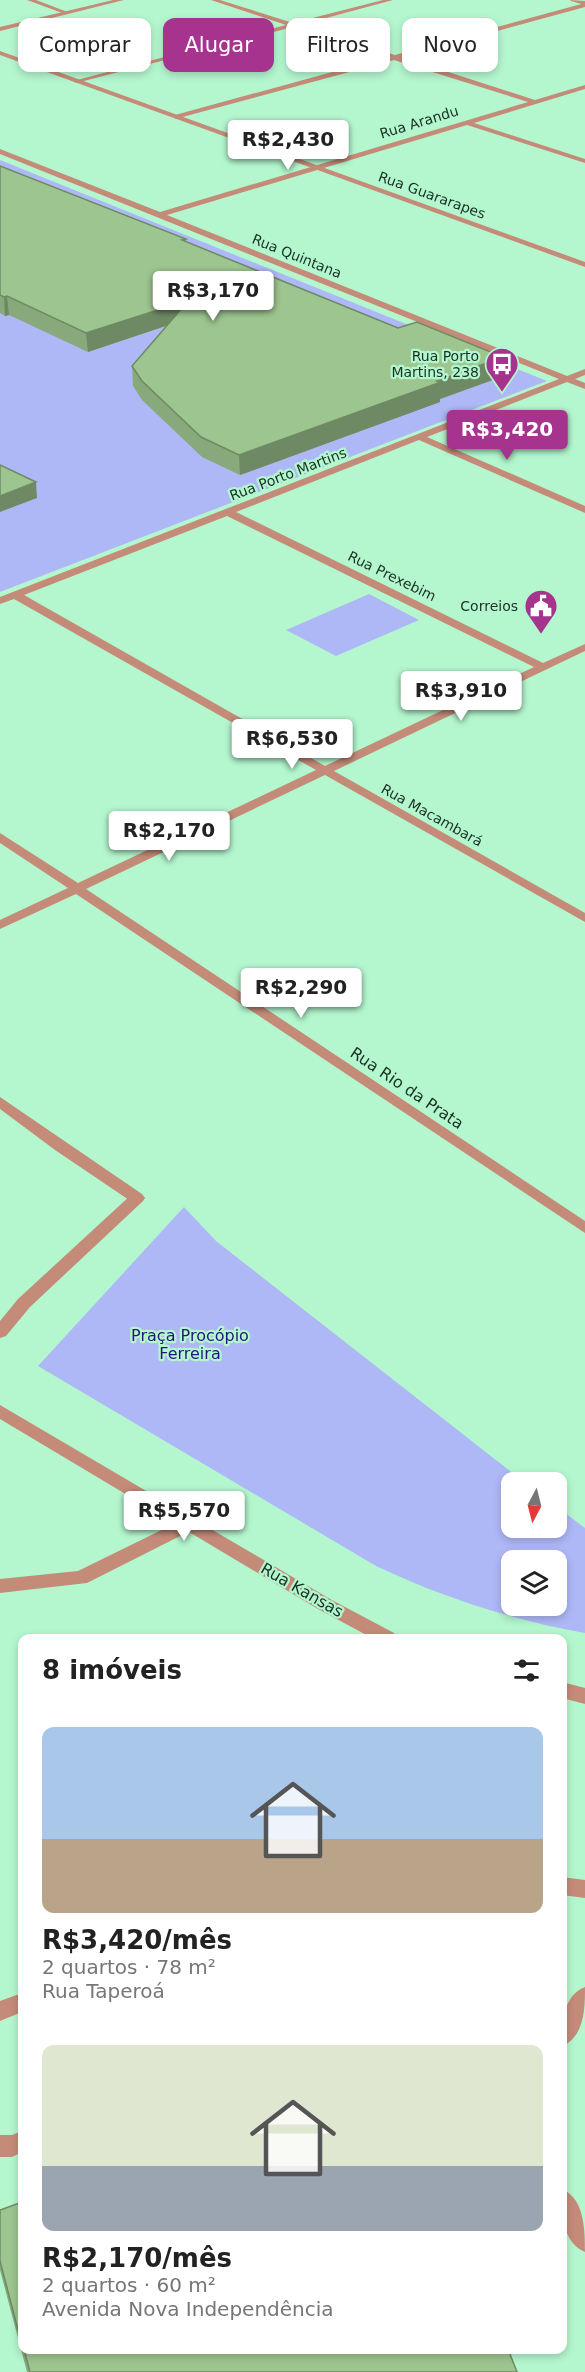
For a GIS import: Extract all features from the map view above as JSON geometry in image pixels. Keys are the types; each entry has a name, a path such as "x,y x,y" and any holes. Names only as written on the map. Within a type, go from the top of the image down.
{"street":[{"path":"30,0 67,13"},
{"path":"0,29 122,0"},
{"path":"214,0 286,23"},
{"path":"320,18 390,0"},
{"path":"573,0 585,4"},
{"path":"178,117 585,4"},
{"path":"76,81 286,27"},
{"name":"Rua Guararapes","path":"0,53 585,265"},
{"path":"390,55 535,102"},
{"name":"Rua Arandu","path":"159,215 585,87"},
{"path":"465,122 585,161"},
{"name":"Rua Quintana","path":"0,151 585,386"},
{"name":"Rua Porto Martins","path":"0,601 585,372"},
{"path":"419,437 585,510"},
{"name":"Rua Prexebim","path":"228,512 543,667"},
{"name":"Rua Macambará","path":"15,595 585,918"},
{"path":"0,925 585,647"},
{"name":"Rua Rio da Prata","path":"0,837 585,1228"},
{"path":"0,1102 60,1147 137,1198 24,1303 0,1332"},
{"name":"Rua Kansas","path":"0,1411 324,1604 380,1634"},
{"path":"0,1586 81,1578 188,1524"},
{"path":"567,1691 585,1696"},
{"path":"567,1887 585,1889"},
{"path":"567,2028 585,1997"},
{"path":"0,2011 18,2004"},
{"path":"0,2146 18,2144"},
{"path":"567,2209 585,2241"}],"green space":[{"path":"0,160 547,381 0,592"},
{"path":"369,594 419,620 336,656 286,630"},
{"name":"Praça Procópio Ferreira","path":"184,1207 216,1241 511,1472 501,1472 501,1538 567,1538 567,1514 585,1528 585,1633 509,1616 567,1616 567,1550 501,1550 501,1614 453,1598 376,1566 38,1366"}],"building":[{"path":"0,166 186,239 182,240 398,328 417,322 503,357 437,381 441,382 239,455 201,437 142,381 132,366 189,300 86,333 7,296 0,295"},
{"path":"0,465 36,482 0,496"},
{"path":"18,2203 18,2330 0,2261 0,2210"},
{"path":"25,2354 510,2354 517,2372 30,2372"}],"place":[{"name":"Rua Porto Martins, 238","path":"502,393"},
{"name":"Correios","path":"541,635"}]}
